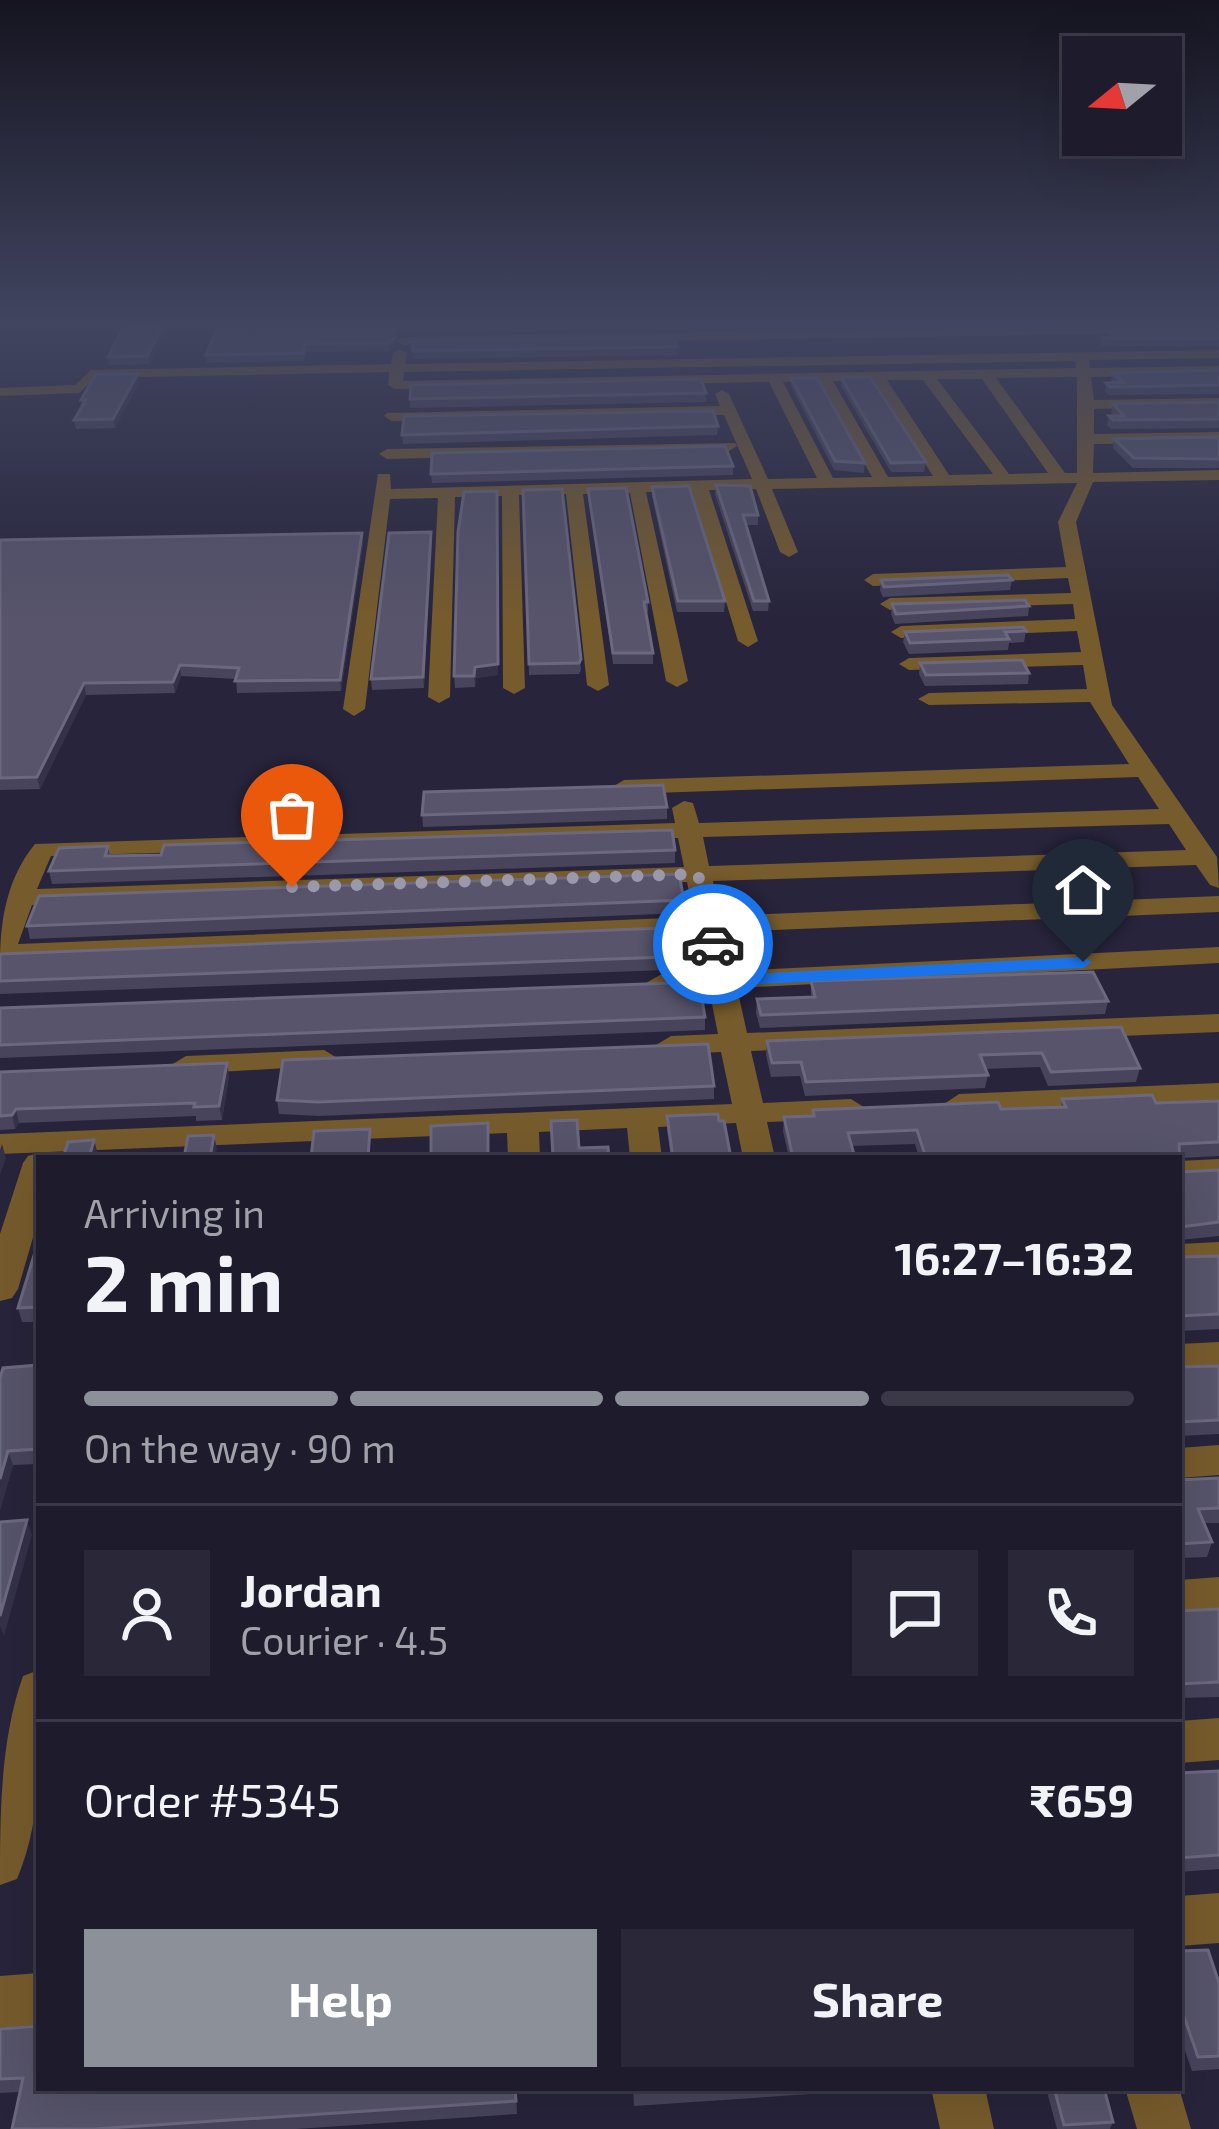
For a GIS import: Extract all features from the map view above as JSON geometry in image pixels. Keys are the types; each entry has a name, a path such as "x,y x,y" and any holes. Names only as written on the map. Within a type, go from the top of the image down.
{"street":[{"path":"354,709 392,420"},
{"path":"408,420 447,492 440,697"},
{"path":"520,420 754,464"},
{"path":"562,420 745,446"},
{"path":"734,420 789,552"},
{"path":"795,420 826,482"},
{"path":"848,420 882,480"},
{"path":"906,420 943,478"},
{"path":"961,420 1003,477"},
{"path":"1018,420 1059,478"},
{"path":"1059,478 1075,420"},
{"path":"1080,420 1067,522 1100,695 1219,880"},
{"path":"1129,420 1219,475"},
{"path":"1144,420 1219,455"},
{"path":"1171,420 1219,436"},
{"path":"447,492 1059,478"},
{"path":"699,485 748,641"},
{"path":"637,487 677,682"},
{"path":"574,489 598,685"},
{"path":"510,490 514,688"},
{"path":"873,580 1076,572"},
{"path":"890,604 1081,598"},
{"path":"901,632 1086,626"},
{"path":"908,664 1093,658"},
{"path":"929,699 1100,695"},
{"path":"607,787 1146,770"},
{"path":"679,785 757,1155"},
{"path":"1176,816 44,849 0,954 1219,904"},
{"path":"22,897 1204,857"},
{"path":"628,985 1219,955"},
{"path":"639,1046 1219,1023"},
{"path":"166,1066 355,1058"},
{"path":"937,1105 1219,1092"},
{"path":"0,1144 42,1154 406,1143 523,1123 890,1107"},
{"path":"641,1118 646,1155"},
{"path":"523,1123 524,1155"},
{"path":"1182,1172 1219,1170"},
{"path":"0,1289 36,1173"},
{"path":"1182,1256 1219,1254"},
{"path":"1182,1358 1219,1356"},
{"path":"1182,1463 1219,1460"},
{"path":"1182,1598 1219,1595"},
{"path":"0,1862 36,1703"},
{"path":"1182,1742 1219,1739"},
{"path":"1182,1921 1219,1918"},
{"path":"0,2002 36,1999"},
{"path":"959,2091 967,2129"},
{"path":"1153,2091 1164,2129"}],"building":[{"path":"404,420 716,420 718,426 402,435"},
{"path":"813,420 841,420 865,463 835,461"},
{"path":"866,420 899,420 926,462 891,463"},
{"path":"1219,437 1219,459 1134,458 1114,439"},
{"path":"725,446 733,466 431,474 432,453"},
{"path":"716,485 750,486 758,515 743,515 769,601 754,601"},
{"path":"689,486 725,601 678,601 652,487"},
{"path":"626,488 653,653 613,653 588,489"},
{"path":"562,489 581,659 579,663 529,664 523,490"},
{"path":"497,491 498,664 475,667 474,676 454,676 458,532 464,492"},
{"path":"431,532 423,677 371,679 389,533"},
{"path":"362,533 340,680 235,681 239,668 180,665 173,682 84,683 37,777 0,778 0,540"},
{"path":"1008,575 1012,580 884,587 881,580"},
{"path":"1025,600 1029,606 896,614 892,604"},
{"path":"1023,627 1026,631 1005,632 1009,639 910,643 905,632"},
{"path":"1022,660 1029,673 926,675 920,663"},
{"path":"663,785 667,807 422,815 424,792"},
{"path":"672,830 675,850 49,871 59,848 108,846 105,856 161,855 164,845"},
{"path":"679,874 684,900 27,926 39,896"},
{"path":"689,927 694,956 0,981 0,954"},
{"path":"1093,972 1108,1001 761,1015 757,999 815,997 811,981"},
{"path":"699,982 705,1017 0,1045 0,1008"},
{"path":"1121,1027 1140,1068 1051,1072 1042,1053 980,1055 988,1075 806,1082 801,1062 772,1063 767,1041"},
{"path":"708,1044 714,1086 277,1100 283,1060"},
{"path":"227,1063 219,1106 16,1109 12,1115 0,1116 0,1072"},
{"path":"1152,1095 1156,1103 1219,1101 1219,1142 1179,1144 1179,1155 925,1155 917,1130 848,1133 854,1155 792,1155 784,1117 814,1116 813,1110 998,1102 1001,1109 1066,1107 1062,1099"},
{"path":"718,1114 719,1121 724,1121 730,1155 673,1155 667,1116"},
{"path":"577,1120 579,1148 608,1147 609,1155 553,1155 551,1121"},
{"path":"488,1123 488,1155 431,1155 431,1126"},
{"path":"370,1129 368,1155 311,1155 314,1131"},
{"path":"214,1135 211,1155 185,1155 188,1136"},
{"path":"94,1140 90,1155 64,1155 68,1142"},
{"path":"1219,1170 1219,1222 1182,1227 1182,1172"},
{"path":"36,1249 36,1307 18,1308"},
{"path":"1219,1256 1219,1314 1182,1316 1182,1257"},
{"path":"36,1365 36,1449 8,1451 0,1479 0,1378 3,1368"},
{"path":"1219,1366 1219,1420 1182,1422 1182,1367"},
{"path":"1219,1478 1219,1508 1198,1509 1212,1542 1182,1544 1182,1480"},
{"path":"27,1520 0,1616 0,1522"},
{"path":"1219,1609 1219,1682 1182,1684 1182,1611"},
{"path":"1219,1771 1219,1855 1182,1858 1182,1773"},
{"path":"1208,1950 1219,1983 1219,2056 1198,2057 1182,2011 1182,1951"},
{"path":"36,2026 36,2091 515,2091 516,2101 94,2129 12,2129 23,2078 0,2079 0,2029"},
{"path":"1055,2091 1105,2091 1113,2122 1064,2125"}],"way so far":[{"path":"292,887 698,874 713,944"}],"route":[{"path":"713,944 721,981 1083,962"}]}
